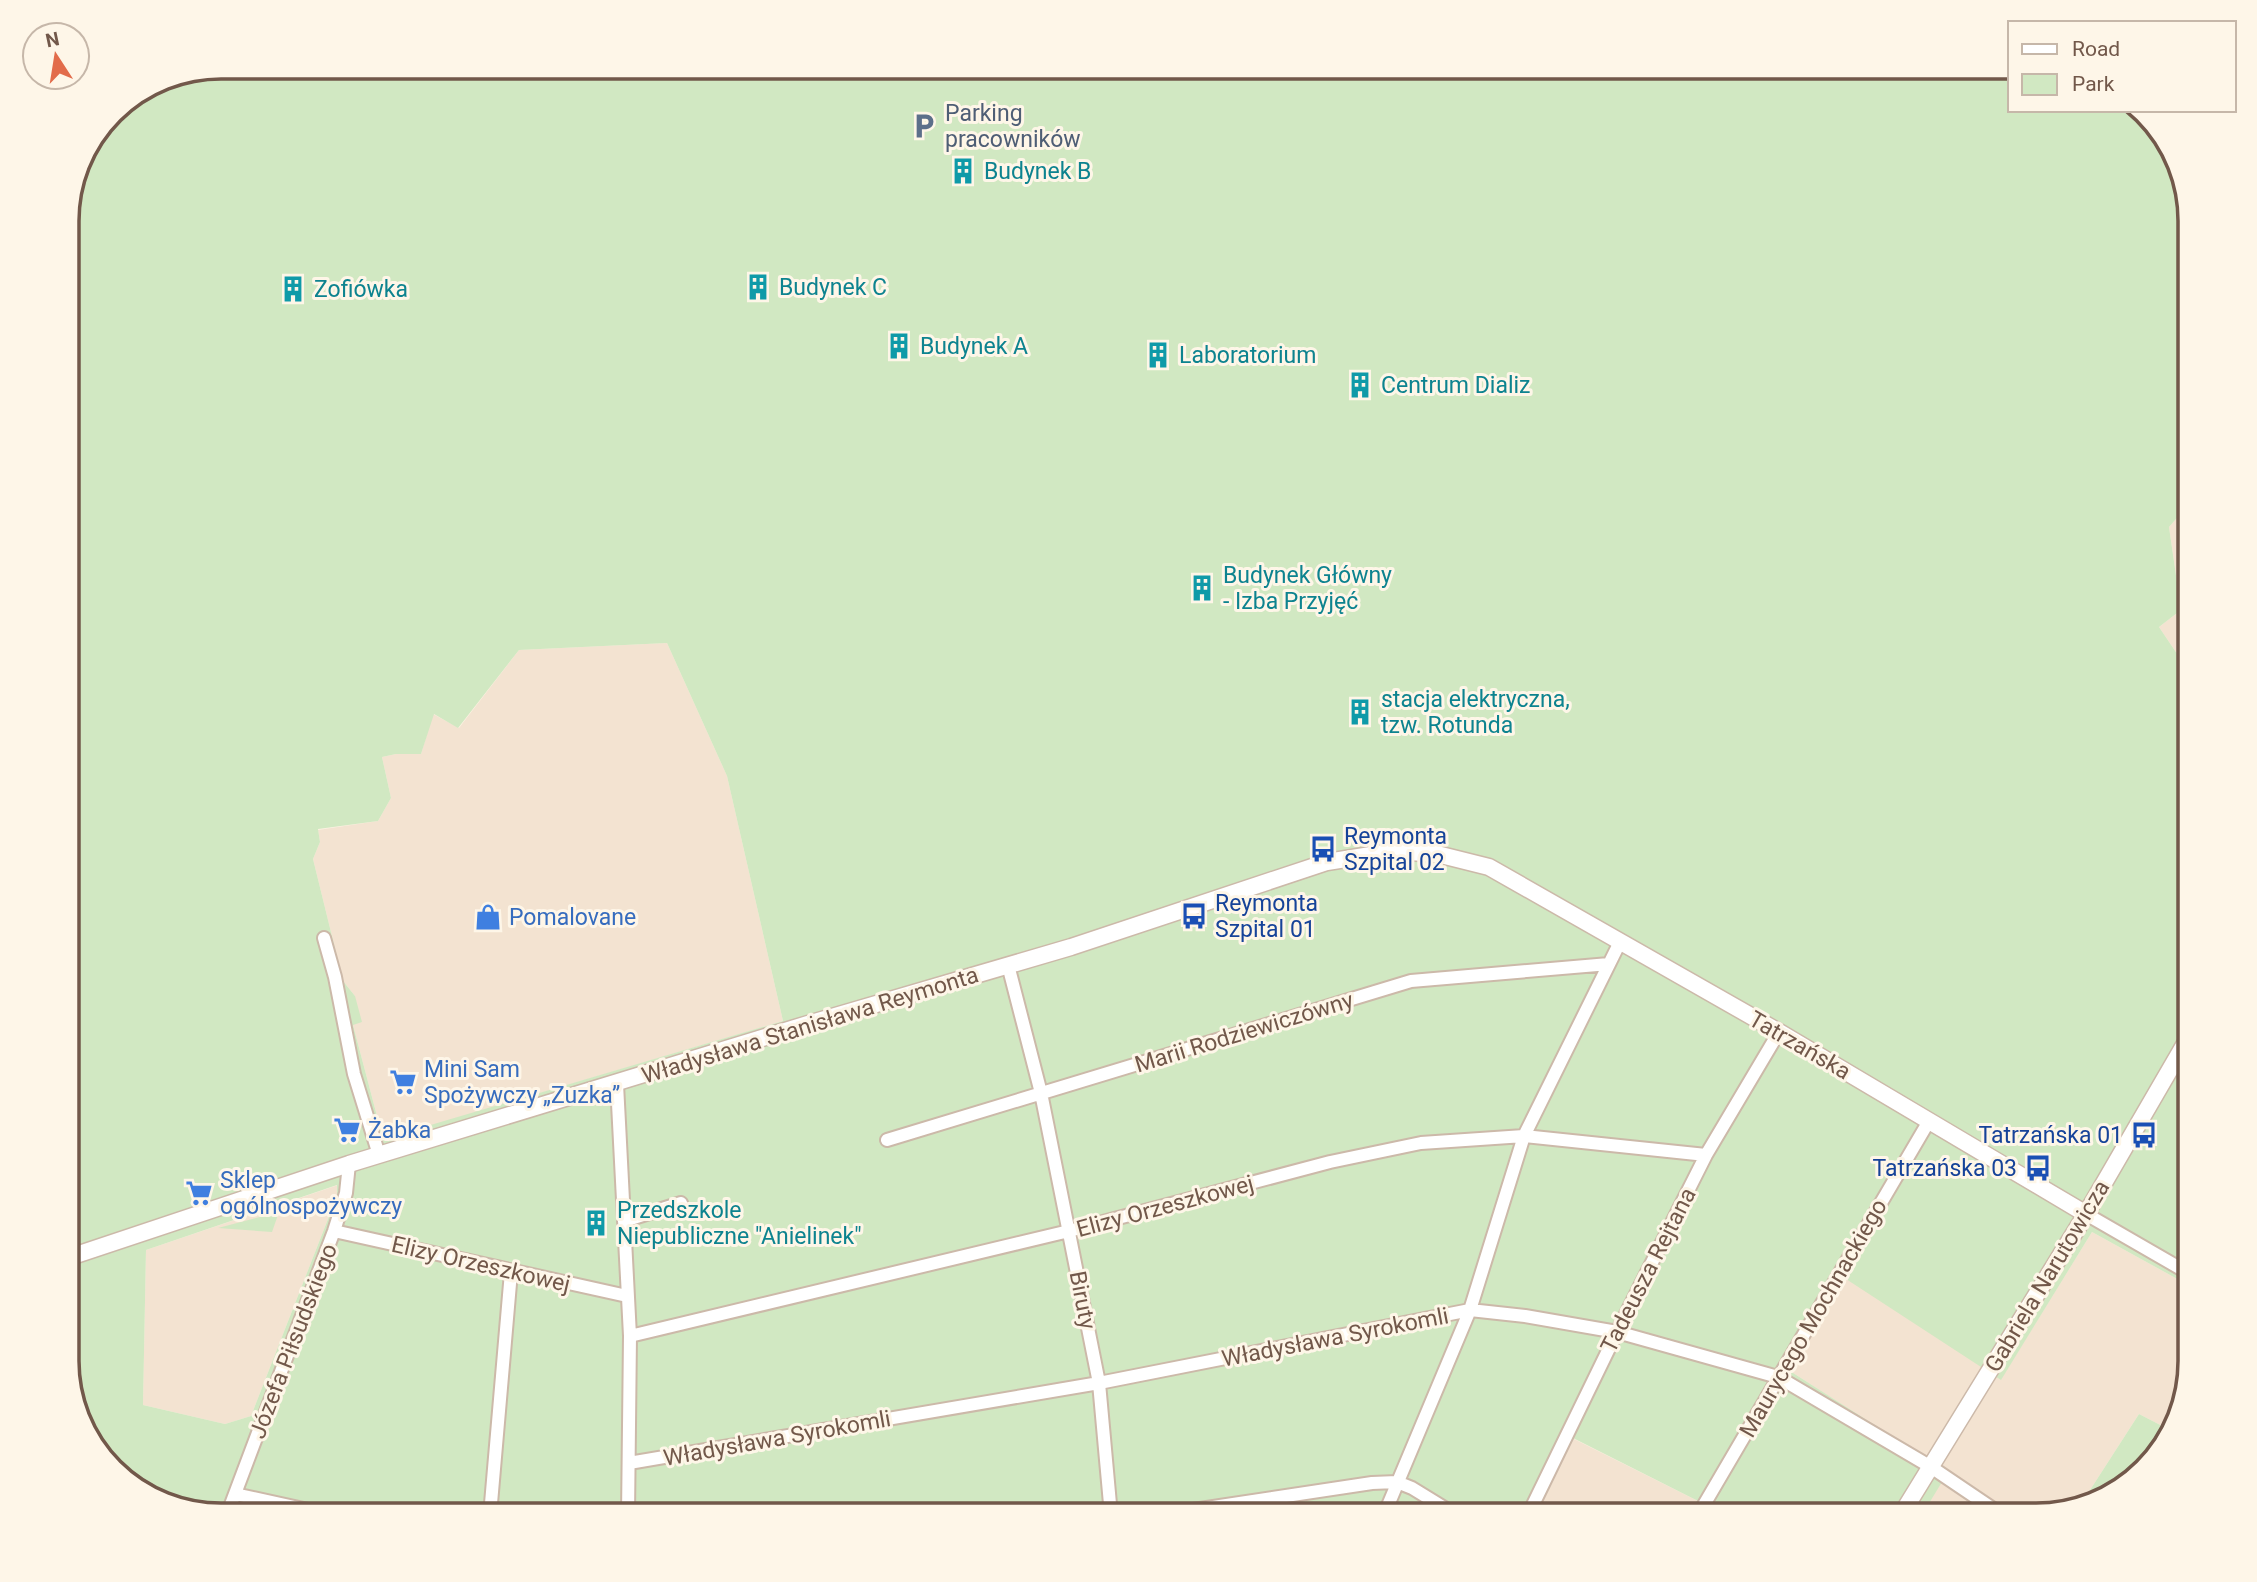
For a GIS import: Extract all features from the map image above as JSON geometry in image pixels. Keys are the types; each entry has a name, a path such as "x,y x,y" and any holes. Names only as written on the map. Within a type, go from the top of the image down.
{"street":[{"name":"Tatrzańska","path":"1396,851 1437,854 1489,867 1779,1032 2178,1267"},
{"name":"Władysława Stanisława Reymonta","path":"79,1254 349,1164 1071,947 1327,862 1396,851"},
{"path":"324,938 335,977 354,1073 379,1156"},
{"path":"1389,1503 1470,1310 1524,1136 1620,943"},
{"name":"Marii Rodziewiczówny","path":"887,1140 1412,981 1609,964"},
{"name":"Biruty","path":"1008,965 1041,1093 1099,1383 1110,1503"},
{"name":"Tadeusza Rejtana","path":"1534,1503 1706,1155 1779,1032"},
{"name":"Gabriela Narutowicza","path":"1909,1503 2086,1214 2178,1056"},
{"path":"617,1084 631,1336 628,1503"},
{"name":"Maurycego Mochnackiego","path":"1706,1503 1929,1121"},
{"name":"Elizy Orzeszkowej","path":"631,1336 1069,1231 1330,1162 1421,1143 1524,1136 1706,1155"},
{"name":"Józefa Piłsudskiego","path":"231,1503 334,1231 346,1193 349,1164"},
{"path":"624,1221 681,1203"},
{"name":"Elizy Orzeszkowej","path":"334,1231 627,1296"},
{"path":"492,1503 511,1272"},
{"name":"Władysława Syrokomli","path":"629,1463 1099,1383 1470,1310 1525,1316 1617,1332 1779,1377 1931,1467 1983,1503"},
{"path":"1244,1503 1372,1483 1397,1482 1436,1503"},
{"path":"235,1494 274,1503"}],"shaded area":[{"path":"2178,517 2178,589 2169,527"},
{"path":"2178,612 2178,655 2159,627"},
{"path":"667,643 727,776 783,1021 390,1138 382,1135 353,1025 355,996 343,981 313,859 320,842 318,830 378,821 391,798 382,757 421,754 433,714 459,728 519,650"},
{"path":"338,1185 337,1196 251,1416 225,1424 143,1405 146,1250"},
{"path":"2092,1232 2178,1279 2177,1379 2164,1424 2163,1426 2139,1414 2088,1493 2073,1498 2036,1503 1929,1503 1947,1472 1790,1371 1847,1278 2001,1379"},
{"path":"1570,1437 1698,1501 1697,1503 1538,1503"}],"green space":[{"path":"221,79 2008,79 2008,112 2130,114 2143,127 2164,158 2173,184 2178,221 2178,517 2169,527 2178,589 2178,612 2159,627 2178,655 2178,1279 2092,1232 2001,1380 1846,1279 1790,1371 1948,1472 1929,1503 1697,1503 1698,1501 1571,1437 1538,1503 221,1503 193,1501 175,1496 158,1489 127,1468 108,1448 98,1432 86,1407 79,1370 79,212 86,175 98,150 120,120 142,103 167,90 193,81","holes":["667,643 727,776 783,1021 390,1137 388,1134 382,1135 353,1025 362,1022 355,996 343,981 313,859 320,842 318,829 378,821 391,798 382,757 421,754 434,714 458,728 519,650","337,1185 337,1196 251,1416 225,1424 143,1405 146,1250"]},
{"path":"279,1212 272,1232 218,1228"},
{"path":"2139,1414 2163,1426 2137,1462 2123,1474 2088,1493"}],"place":[{"name":"Parking pracowników","path":"924,126"},
{"name":"Budynek B","path":"963,171"},
{"name":"Budynek C","path":"758,287"},
{"name":"Zofiówka","path":"293,289"},
{"name":"Budynek A","path":"899,346"},
{"name":"Laboratorium","path":"1158,355"},
{"name":"Centrum Dializ","path":"1360,385"},
{"name":"Budynek Główny - Izba Przyjęć","path":"1202,588"},
{"name":"stacja elektryczna, tzw. Rotunda","path":"1360,712"},
{"name":"Reymonta Szpital 02","path":"1323,849"},
{"name":"Reymonta Szpital 01","path":"1194,916"},
{"name":"Pomalovane","path":"488,917"},
{"name":"Mini Sam Spożywczy „Zuzka”","path":"403,1082"},
{"name":"Żabka","path":"347,1130"},
{"name":"Tatrzańska 01","path":"2144,1135"},
{"name":"Tatrzańska 03","path":"2038,1168"},
{"name":"Sklep ogólnospożywczy","path":"199,1193"},
{"name":"Przedszkole Niepubliczne \"Anielinek\"","path":"596,1223"}]}
